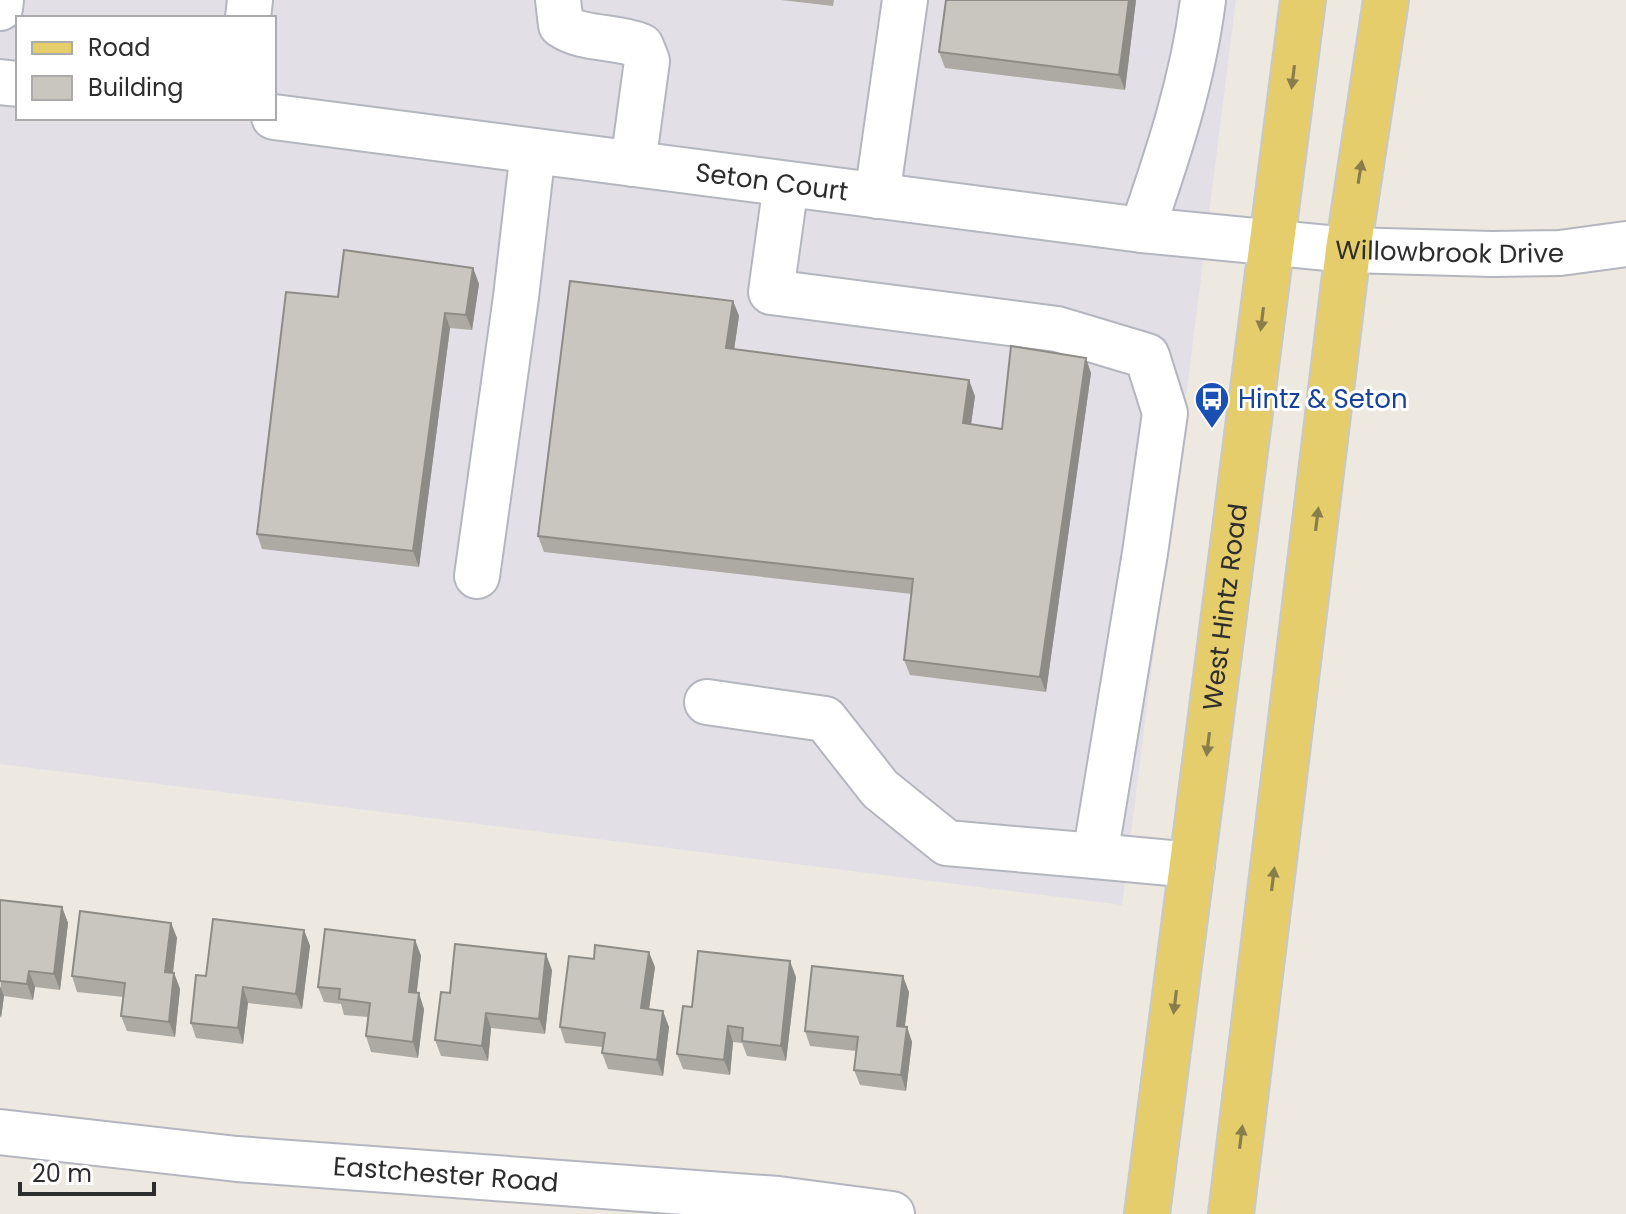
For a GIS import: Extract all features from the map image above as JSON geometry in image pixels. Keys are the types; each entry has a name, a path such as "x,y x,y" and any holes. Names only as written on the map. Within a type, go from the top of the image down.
{"main road":[{"name":"West Hintz Road","path":"1147,1214 1303,0"},
{"path":"1231,1214 1348,250 1386,0"}],"street":[{"path":"0,8 1,0"},
{"path":"558,0 561,25 573,33 626,40 641,46 647,61 633,164"},
{"path":"877,196 905,0"},
{"path":"1142,230 1172,146 1197,50 1203,0"},
{"name":"Seton Court","path":"276,117 1142,230 1272,242"},
{"path":"477,576 533,151"},
{"path":"786,184 771,292 1057,329 1147,356 1165,413 1095,856"},
{"name":"Willowbrook Drive","path":"1272,242 1348,250 1492,254 1560,253 1626,244"},
{"path":"707,702 825,719 880,789 947,843 1192,865"},
{"name":"Eastchester Road","path":"0,1132 237,1159 892,1214"}],"shaded area":[{"path":"0,0 1236,0 1122,905 0,764"}],"building":[{"path":"946,0 1129,0 1119,75 939,52"},
{"path":"344,250 473,268 466,315 445,313 413,551 257,534 286,292 338,297"},
{"path":"570,281 733,301 726,348 969,380 963,423 1002,429 1011,346 1086,358 1040,677 904,660 913,579 538,536"},
{"path":"0,900 62,907 54,974 29,971 27,984 0,981"},
{"path":"80,911 171,923 165,972 174,973 169,1022 121,1016 125,983 72,976"},
{"path":"213,919 304,930 296,994 243,987 238,1028 191,1023 196,975 206,976"},
{"path":"325,929 415,940 409,992 419,993 413,1042 366,1036 370,1003 339,999 340,989 318,987"},
{"path":"455,944 546,954 539,1019 486,1013 482,1046 435,1040 441,992 450,993"},
{"path":"595,945 649,952 641,1008 663,1011 657,1060 602,1053 605,1033 560,1027 569,956 594,959"},
{"path":"698,951 790,961 781,1046 742,1041 743,1028 728,1026 724,1060 677,1054 683,1006 692,1007"},
{"path":"812,966 903,976 897,1026 907,1027 901,1075 854,1070 858,1037 805,1031"}],"place":[{"name":"Hintz & Seton","path":"1212,430"}]}
